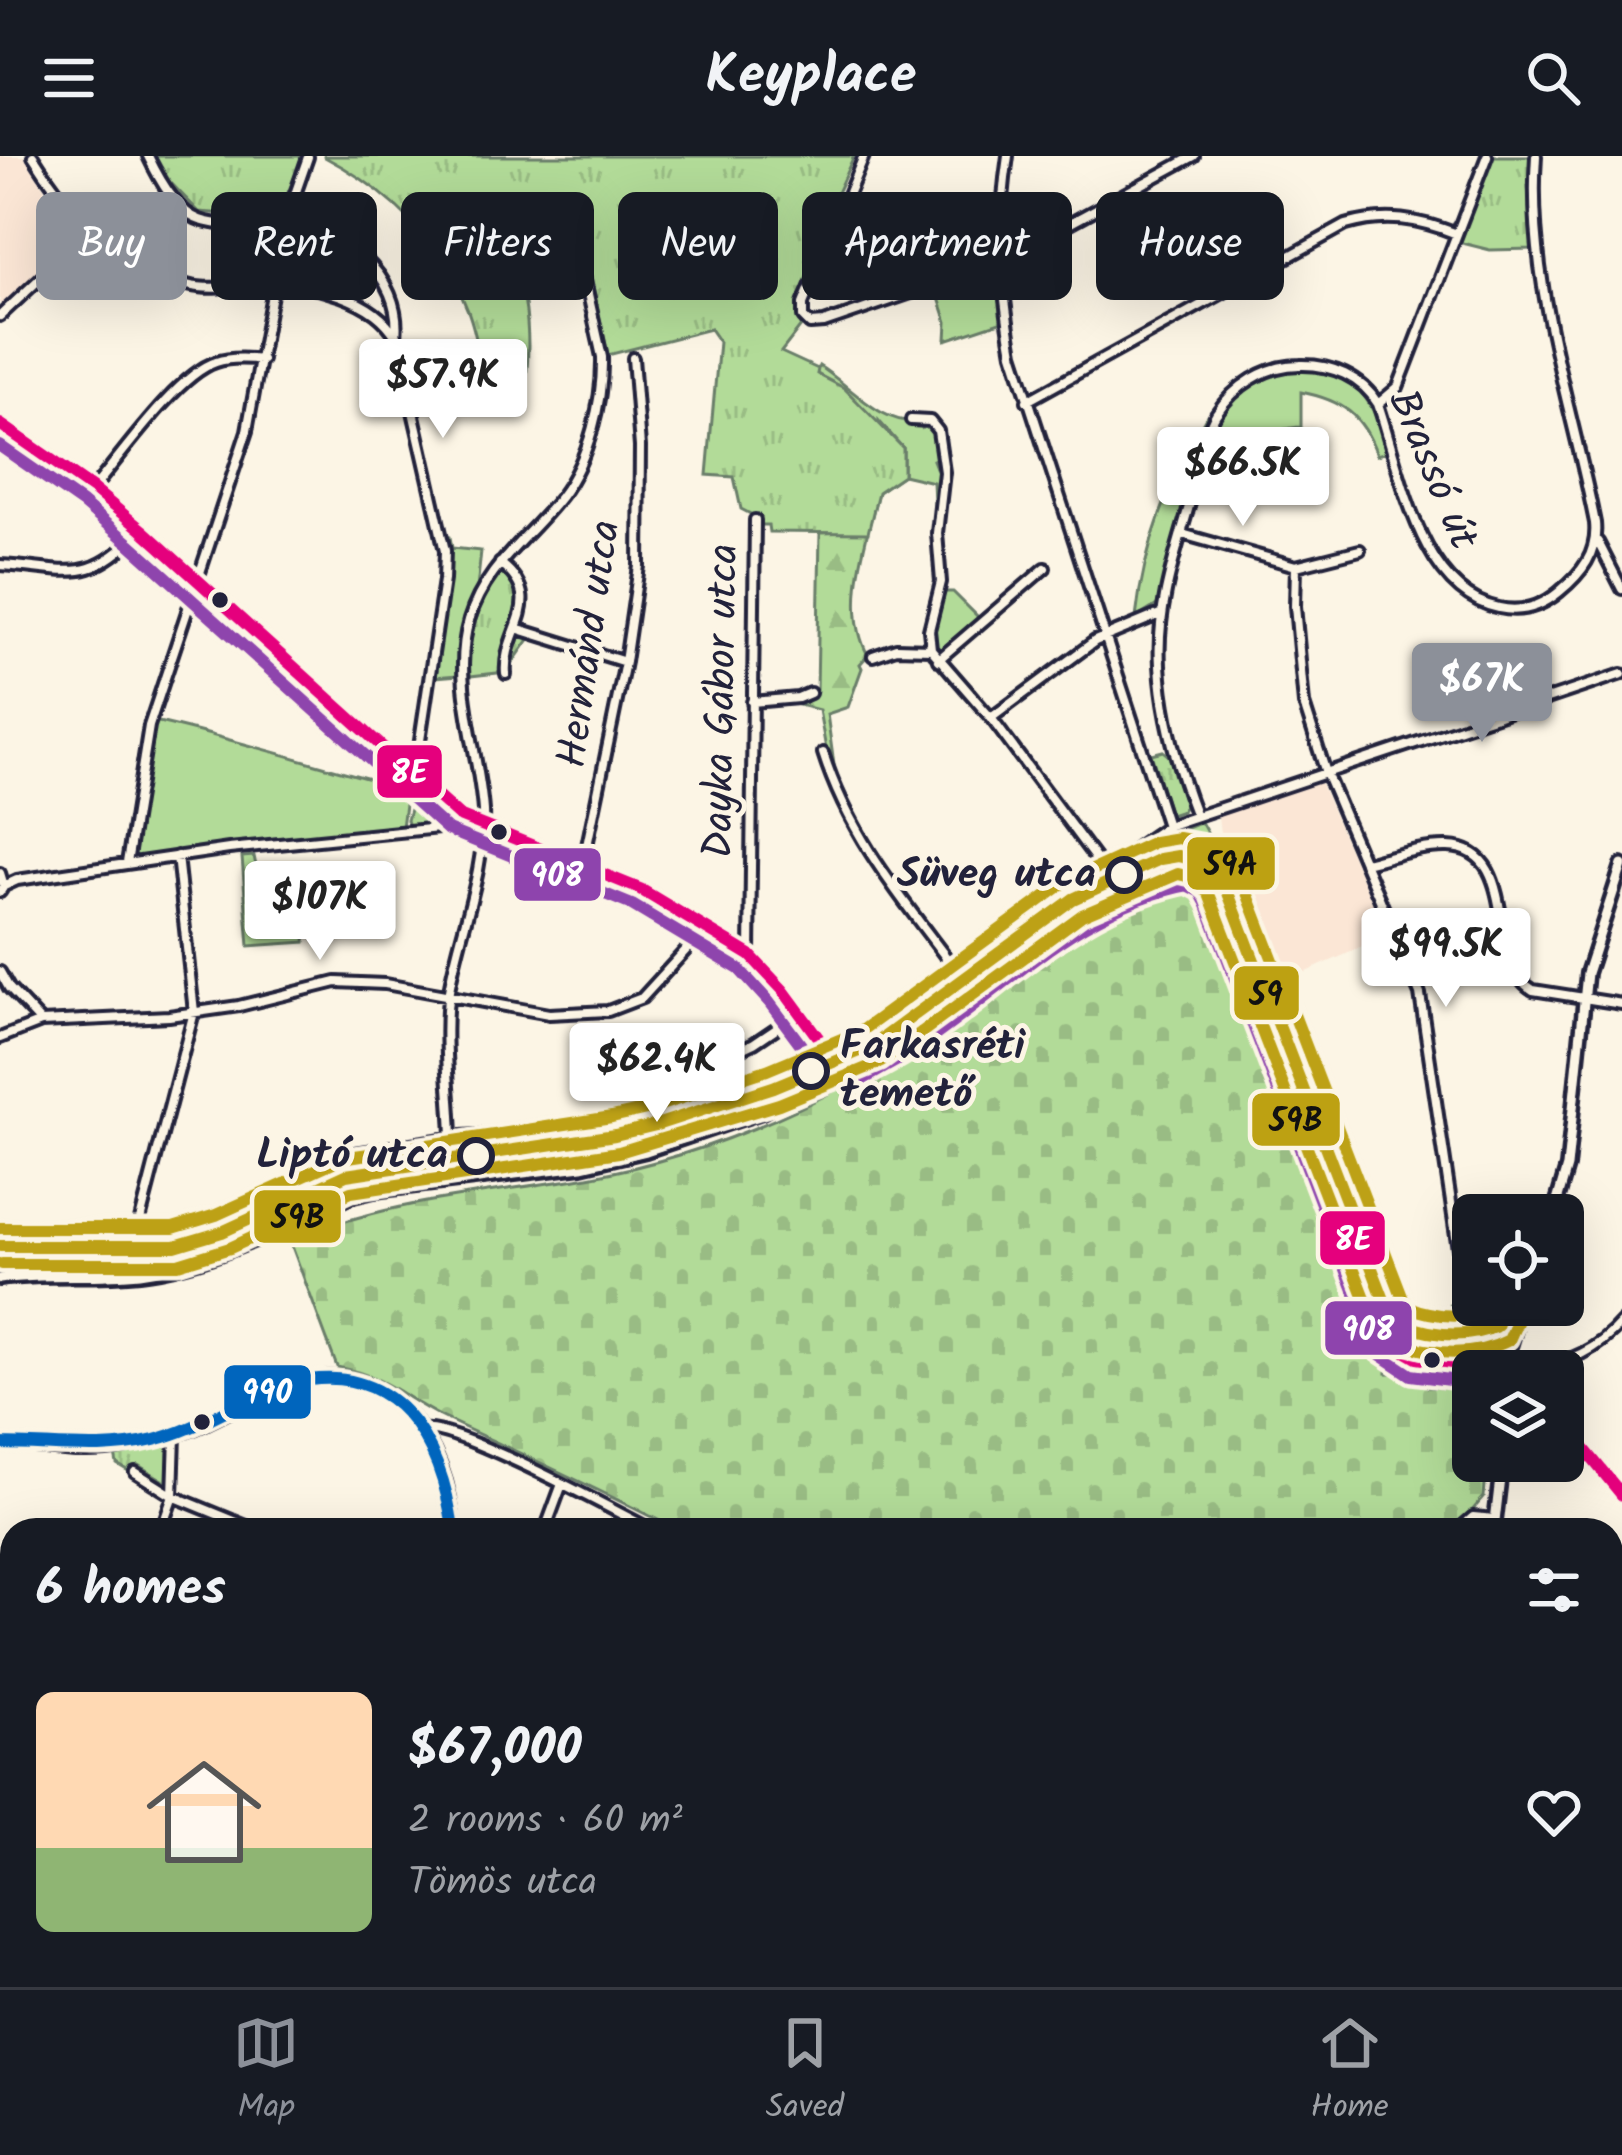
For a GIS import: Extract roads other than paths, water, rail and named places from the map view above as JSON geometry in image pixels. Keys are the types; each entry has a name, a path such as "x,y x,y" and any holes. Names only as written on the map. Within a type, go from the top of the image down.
{"street":[{"path":"33,156 82,224 154,272 188,286 211,287"},
{"path":"148,156 168,189 195,218 211,222"},
{"path":"848,192 863,156"},
{"path":"1005,192 1008,156"},
{"path":"1072,222 1194,156"},
{"path":"1378,404 1398,387 1487,156"},
{"path":"1536,156 1535,220 1547,316 1597,540 1622,589"},
{"path":"296,192 308,157"},
{"path":"1027,401 1346,226 1382,218 1409,219 1456,234"},
{"path":"377,276 394,299 396,337 445,551 415,774"},
{"path":"0,316 36,283"},
{"path":"127,863 149,726 247,431 271,300"},
{"path":"346,300 380,319 396,337"},
{"path":"452,1138 448,994 482,828 465,648 475,604 500,562 563,494 584,449 600,394 602,357 589,300"},
{"path":"805,300 805,321 824,323 889,300"},
{"path":"1005,300 1027,401 1167,826"},
{"name":"Hermánd utca","path":"583,866 625,662 639,566 642,502 633,358"},
{"path":"93,489 198,370 218,361 262,360"},
{"name":"Brassó út","path":"1196,816 1175,760 1166,715 1160,614 1213,419 1250,380 1292,364 1321,367 1358,382 1378,404 1429,550 1456,587 1490,606 1536,607 1571,581 1591,557 1597,540"},
{"path":"911,420 930,421 938,431 944,472 937,533 941,582 929,630 932,649 991,718 1103,870 1112,890"},
{"path":"0,424 142,530 459,816 640,889 750,955 842,1070"},
{"name":"Dayka Gábor utca","path":"750,955 754,520"},
{"path":"0,565 87,570 115,558 142,530"},
{"path":"1182,534 1296,566 1360,550"},
{"path":"500,562 515,576 523,598 519,629 506,648 506,674"},
{"path":"1296,566 1300,687 1326,773 1420,994 1452,1209"},
{"path":"938,660 1046,568"},
{"path":"991,718 1102,637 1160,614"},
{"path":"519,629 625,662"},
{"path":"874,656 896,648 932,649"},
{"path":"1103,870 1167,826 1622,674"},
{"path":"752,702 810,693"},
{"path":"823,754 837,794 869,855 968,987"},
{"path":"0,873 2,889 17,880 127,863 448,826 459,816"},
{"path":"1364,863 1442,847 1465,850 1490,873 1518,978 1533,990 1622,1004"},
{"path":"112,1274 136,1234 194,1012 177,856"},
{"path":"1559,1194 1567,1167 1583,997 1593,950 1622,865"},
{"path":"0,1280 140,1273 209,1258 350,1197 582,1166 646,1151 762,1112 899,1038 1081,904 1174,867 1190,866 1213,880 1223,898 1393,1344 1408,1356 1452,1360"},
{"path":"0,1038 40,1022 194,1012 336,982 448,994 549,1014 623,1007 652,988 706,928"},
{"path":"0,972 40,1022"},
{"path":"0,1232 166,1234 195,1227 339,1157 452,1138 558,1130 634,1115 657,1091 754,1043 800,1012"},
{"path":"1302,1048 1402,1309 1389,1328"},
{"path":"1584,1354 1622,1322"},
{"path":"0,1444 82,1450 175,1435 284,1385 322,1378 383,1393 423,1430 445,1476 451,1518"},
{"path":"423,1430 442,1431 629,1518"},
{"path":"165,1518 173,1496 175,1435"},
{"path":"1584,1449 1622,1495"},
{"path":"135,1472 173,1496 227,1518"},
{"path":"1496,1518 1500,1482"},
{"path":"549,1518 562,1484"}],"tram line":[{"path":"1406,1322 1434,1331"},
{"path":"1436,1331 1455,1326"}],"place":[{"name":"Süveg utca","path":"1124,875"},
{"name":"Farkasréti temető","path":"811,1071"},
{"name":"Liptó utca","path":"476,1156"}]}
